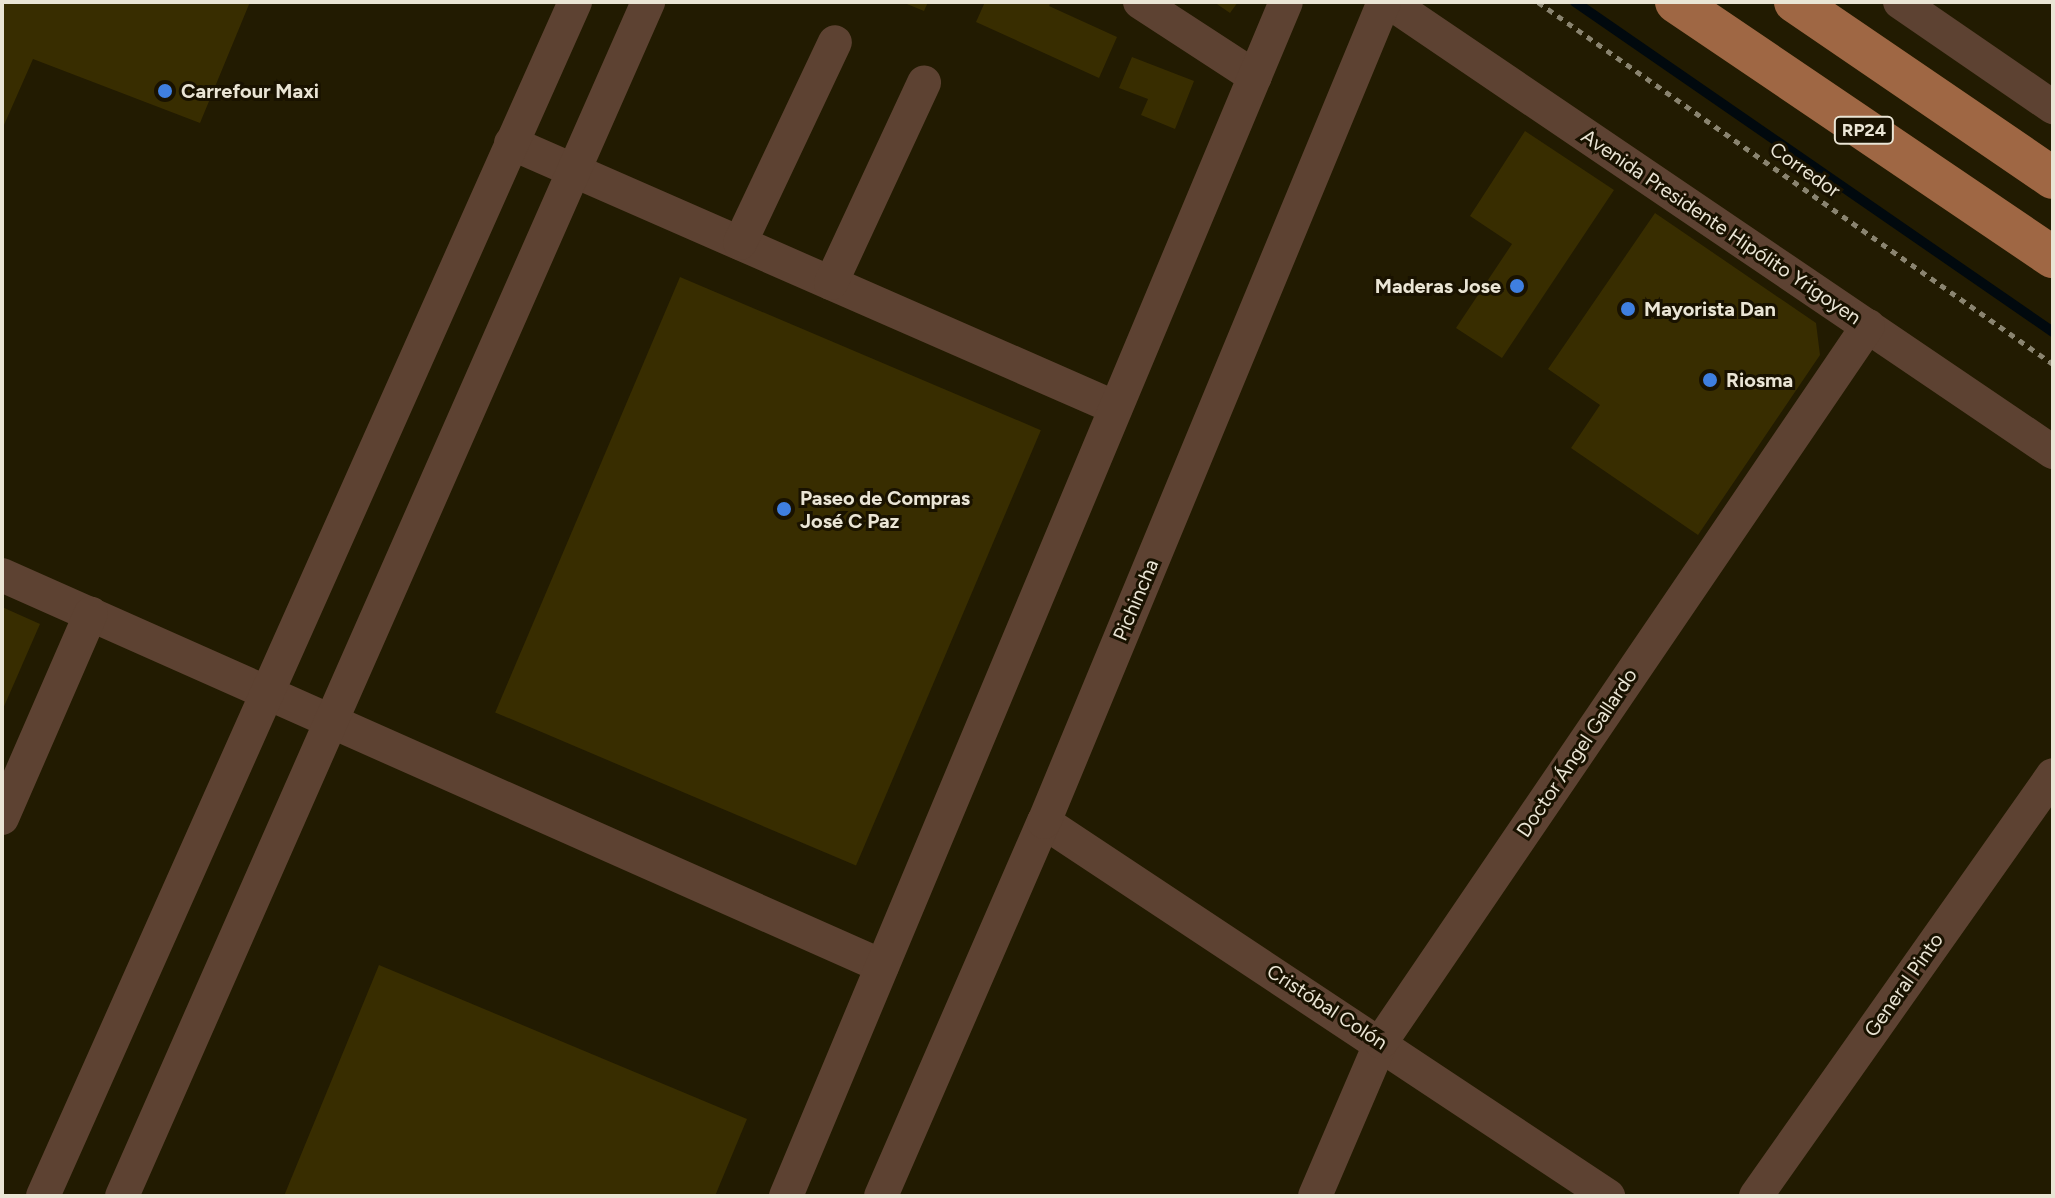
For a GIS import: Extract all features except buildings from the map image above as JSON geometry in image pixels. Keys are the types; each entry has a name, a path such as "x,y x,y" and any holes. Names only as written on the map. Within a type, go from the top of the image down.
{"main road":[{"name":"RP24","path":"1676,2 2053,257"},
{"path":"1795,2 2053,178"}],"street":[{"path":"43,1196 264,690 575,2"},
{"path":"122,1196 648,2"},
{"path":"1140,2 1255,77"},
{"path":"786,1196 1286,2"},
{"name":"Avenida Presidente Hipólito Yrigoyen","path":"1386,2 2053,452"},
{"name":"Pichincha","path":"881,1196 1044,822 1386,2"},
{"path":"1900,2 2053,107"},
{"path":"740,243 835,42"},
{"path":"831,283 924,83"},
{"path":"511,143 1116,408"},
{"name":"Doctor Ángel Gallardo","path":"1315,1196 1381,1042 1868,326"},
{"path":"2,575 882,966"},
{"path":"2,818 91,613"},
{"name":"General Pinto","path":"1756,1196 2053,775"},
{"name":"Cristóbal Colón","path":"1044,822 1381,1042 1608,1196"}],"path":[{"name":"Corredor","path":"1538,2 2053,364"}],"waterway":[{"path":"1575,2 2053,332"}],"place":[{"name":"Carrefour Maxi","path":"165,91"},
{"name":"Maderas Jose","path":"1517,286"},
{"name":"Mayorista Dan","path":"1628,309"},
{"name":"Riosma","path":"1710,380"},
{"name":"Paseo de Compras José C Paz","path":"784,509"}]}
